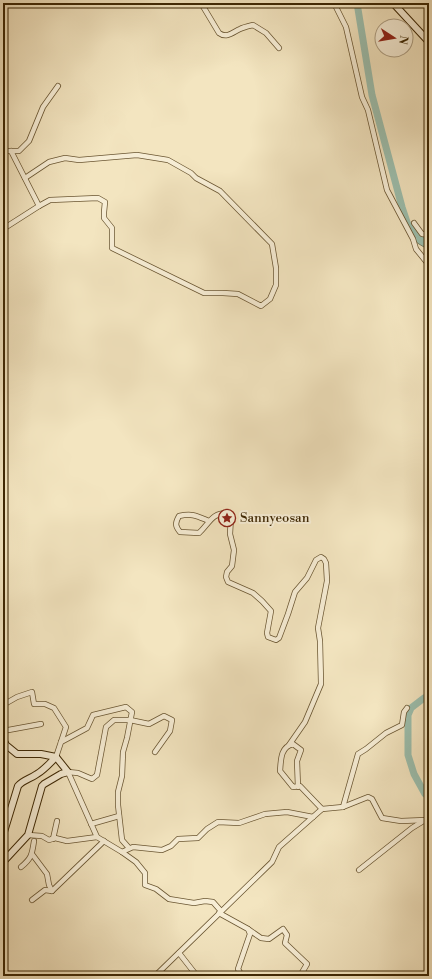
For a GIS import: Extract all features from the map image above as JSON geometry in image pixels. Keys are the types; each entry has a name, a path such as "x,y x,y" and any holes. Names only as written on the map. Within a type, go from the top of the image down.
{"street":[{"path":"201,3 219,33 222,35 236,32 240,28 253,25 266,33 279,48"},
{"path":"334,3 346,27 362,97 368,110 387,190 413,239 416,249 429,265"},
{"path":"393,3 429,42"},
{"path":"3,151 19,151 29,141 43,107 58,86"},
{"path":"11,151 39,206"},
{"path":"3,229 50,200 98,198 105,202 104,218 112,228 112,248 204,293 223,292 238,294 262,306 270,299 276,285 276,268 272,244 220,191 168,160 137,154 79,160 65,158 49,162 25,178"},
{"path":"414,223 422,234 429,235"},
{"path":"209,521 193,514 179,516 175,522 176,527 180,532 198,533 209,521 212,517 222,513 228,513 231,517 230,534 234,550 232,566 227,572 226,577 228,582 253,593 271,611 267,633 268,637 273,640 279,638 295,592 307,578 316,560 321,557 324,558 326,563 327,581 318,628 320,642 321,684 305,722 281,754 280,772 293,787 300,786 322,809"},
{"path":"3,705 17,697 32,692 34,704 45,704 54,708 66,727 56,757 36,775 21,782 18,786 3,835"},
{"path":"61,742 86,728 93,715 126,708 132,712 128,738 123,752 122,776 118,792 122,840 129,848"},
{"path":"343,807 358,754 386,733 402,725 404,712 407,708"},
{"path":"3,862 28,835 42,786 44,784 61,774 68,772 78,773 92,779 97,775 106,727 114,720 130,720 148,724 164,716 172,720 170,731 155,752"},
{"path":"3,731 41,724"},
{"path":"3,738 6,748 17,754 41,754 56,757 68,772 97,837 136,862 145,874 144,885 156,889 169,900 194,903 205,901 213,902 220,912 248,928 261,938 269,939 283,929 287,935 285,943 307,964 300,976"},
{"path":"289,745 293,744 301,750 297,761 298,787"},
{"path":"155,976 272,862 279,848 322,809 343,807 368,797 372,799 382,818 401,821 428,820"},
{"path":"122,852 133,847 162,850 171,846 178,839 198,838 207,829 218,822 239,823 265,814 287,812 313,817"},
{"path":"91,824 119,816"},
{"path":"359,870 412,828 428,820"},
{"path":"53,839 57,821"},
{"path":"28,835 42,836 50,840 55,838 67,841 97,837"},
{"path":"21,867 29,860 32,854 34,841"},
{"path":"52,891 104,841"},
{"path":"32,854 47,874 52,891"},
{"path":"32,900 45,890 52,891"},
{"path":"242,976 238,969 250,934 248,928"},
{"path":"179,952 197,976"}],"shaded area":[{"path":"408,225 423,236 429,237 429,250 415,241"}],"waterway":[{"path":"357,3 372,95 402,207 408,225 414,233"},
{"path":"429,696 411,708 408,715 408,755 414,774 425,794 429,797"}],"place":[{"name":"Sannyeosan","path":"227,518"}]}
